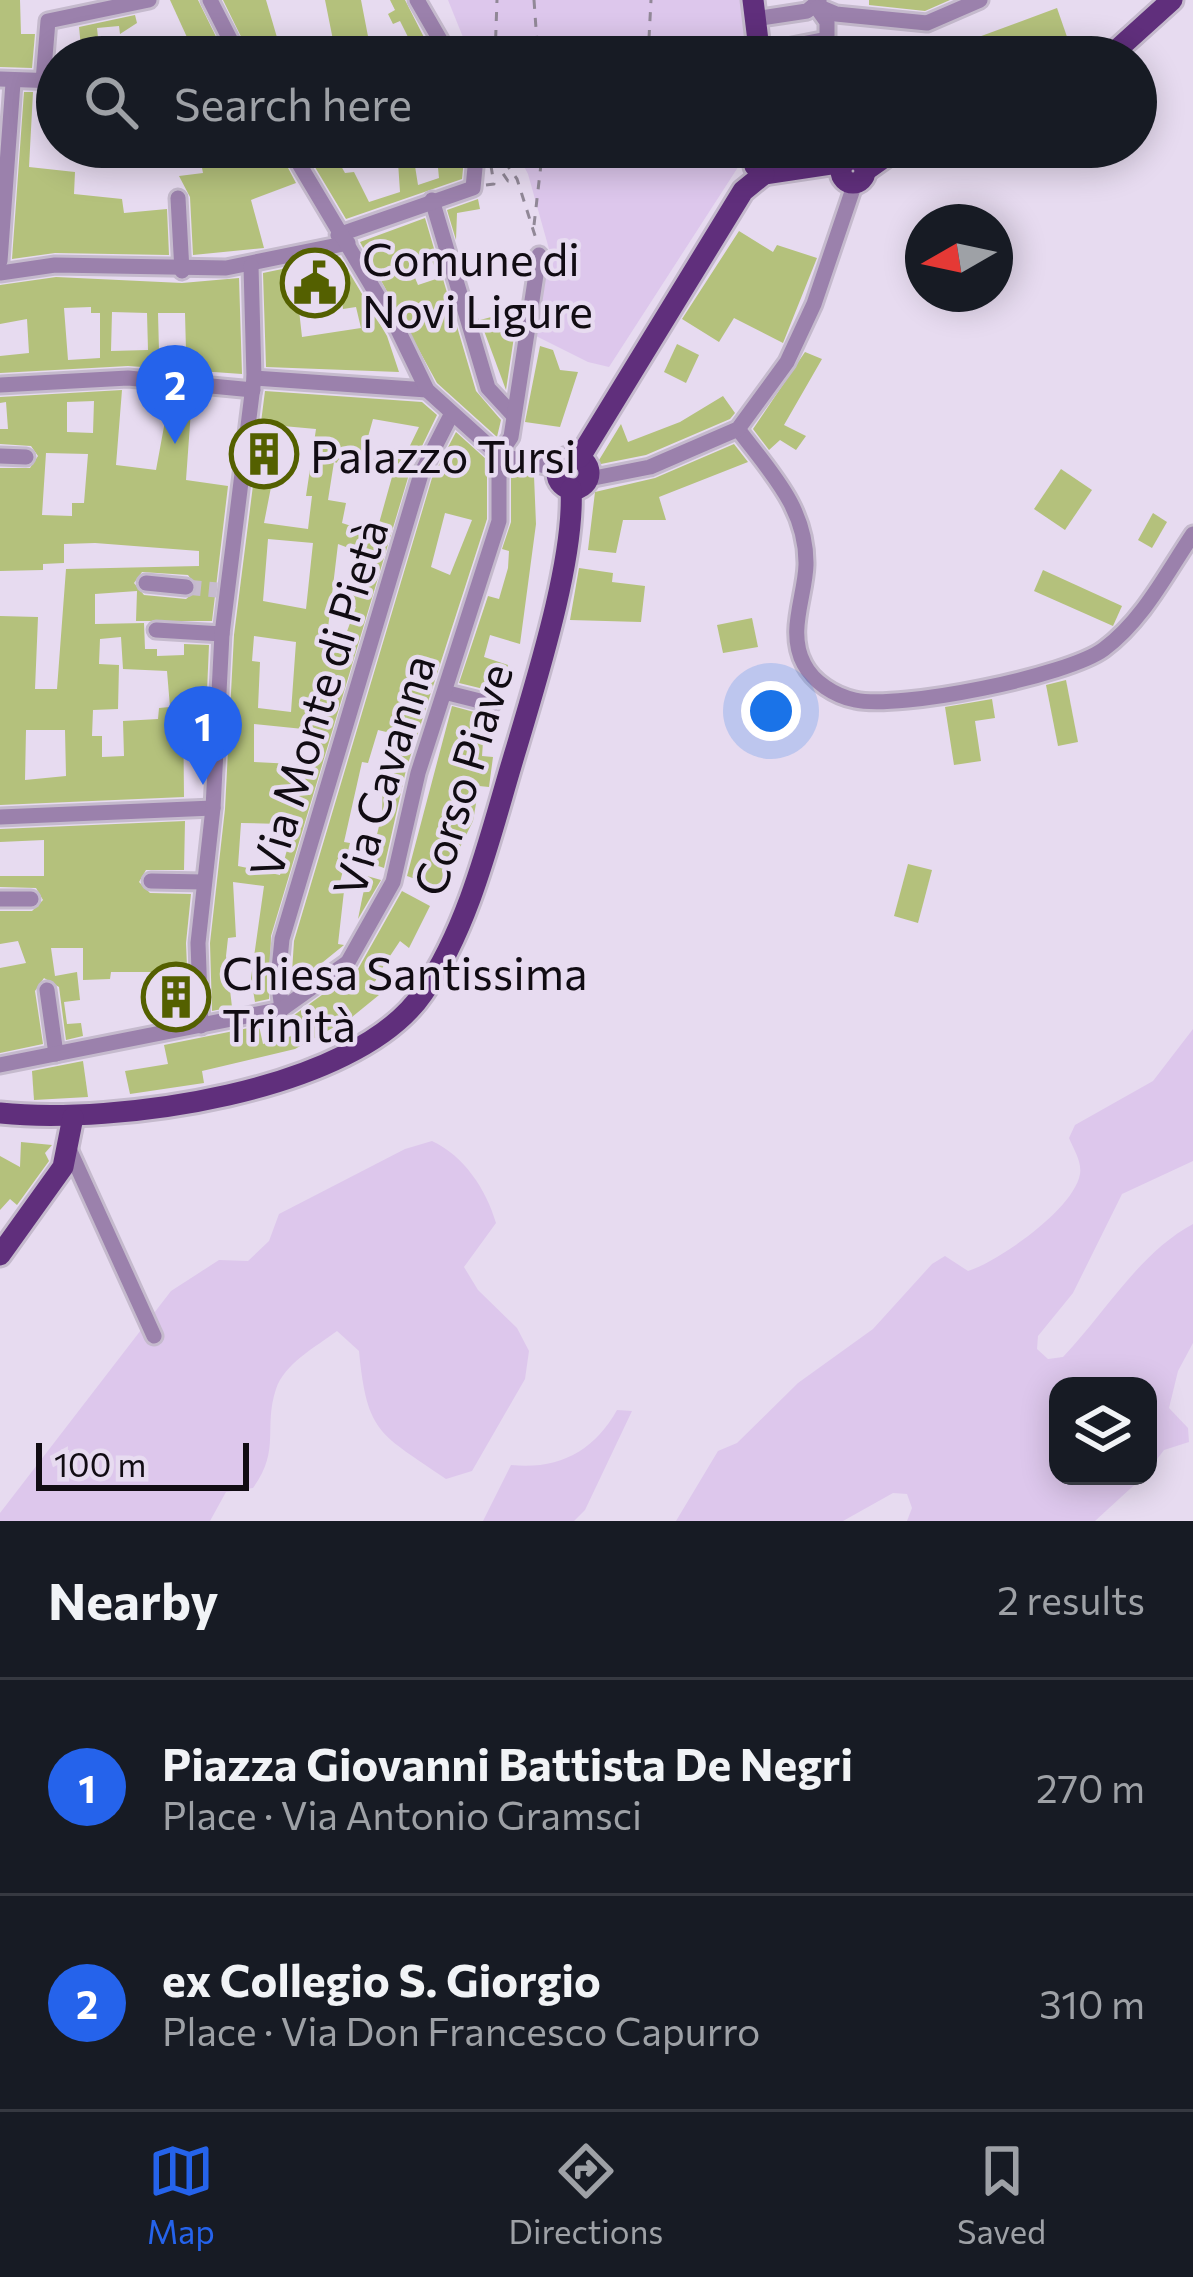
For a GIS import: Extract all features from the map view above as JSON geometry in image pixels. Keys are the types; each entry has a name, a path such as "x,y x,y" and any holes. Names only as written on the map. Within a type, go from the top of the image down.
{"main road":[{"path":"1132,36 1172,0"},
{"path":"558,469 560,482 580,475 743,191 795,168"},
{"name":"Corso Piave","path":"0,1113 73,1118 302,1075 362,1046 408,1012 452,937 527,713 580,475"},
{"path":"0,1255 70,1151 73,1118"}],"street":[{"path":"210,0 228,36"},
{"path":"417,0 438,36"},
{"path":"763,9 818,3 836,14 927,23 980,0"},
{"path":"45,36 44,24 145,1"},
{"path":"818,3 827,22 826,36"},
{"path":"0,261 6,81"},
{"path":"301,168 428,390 500,455 558,469"},
{"path":"0,273 55,265 182,271 250,266 343,239 472,188 474,168"},
{"path":"580,475 650,467 738,429 787,362 814,304 811,168"},
{"path":"178,198 182,271"},
{"path":"432,200 488,388 512,414"},
{"name":"Via Cavanna","path":"0,1065 282,1009 347,962 378,916 393,882 418,773 448,693 499,521 500,455 511,437 539,255"},
{"path":"201,1026 198,944 213,808 221,591 254,384 250,266"},
{"path":"0,385 128,378 428,390"},
{"name":"Via Monte di Pietà","path":"282,1009 278,960 299,877 422,474 451,415"},
{"path":"738,429 796,509 806,567 797,642 804,664 821,684 857,701 1022,680 1087,659 1131,627 1193,534"},
{"path":"0,456 26,457"},
{"path":"146,584 186,587"},
{"path":"156,630 222,634"},
{"path":"448,693 492,704"},
{"path":"0,817 213,808"},
{"path":"151,881 205,882"},
{"path":"0,899 31,899"},
{"path":"47,990 56,1054"},
{"path":"70,1151 154,1336"}],"path":[{"path":"496,36 497,0"},
{"path":"534,0 537,36"},
{"path":"649,36 651,0"},
{"path":"472,188 494,184 493,168"},
{"path":"499,168 508,181 517,179"},
{"path":"509,168 534,226 539,255"},
{"path":"534,226 541,168"}],"shaded area":[{"path":"448,0 743,0 746,36 463,36"},
{"path":"525,168 737,168 609,367 588,362 536,336 549,249"},
{"path":"1193,1029 1193,1161 1122,1194 1073,1293 1038,1336 1037,1349 1048,1359 1063,1357 1139,1267 1193,1224 1193,1343 1178,1371 1169,1408 1188,1428 1189,1442 1164,1450 1157,1459 1157,1377 1049,1377 1049,1485 1134,1485 1095,1521 907,1521 912,1508 907,1494 893,1493 843,1521 676,1521 718,1451 737,1443 798,1383 873,1329 932,1264 945,1256 968,1271 998,1257 1050,1217 1075,1188 1080,1174 1069,1138 1075,1125 1153,1081"},
{"path":"432,1141 464,1165 486,1198 496,1223 464,1267 478,1290 517,1328 529,1351 525,1379 472,1471 446,1479 381,1429 367,1400 359,1351 337,1331 302,1356 280,1380 272,1403 267,1462 253,1488 226,1492 210,1521 0,1521 0,1513 171,1291 219,1260 248,1261 269,1241 279,1214 405,1149"},
{"path":"617,1410 632,1411 585,1510 574,1521 483,1521 511,1465 545,1464 573,1455 597,1437"}],"building":[{"path":"0,0 20,0 21,34 35,34 32,68 0,67"},
{"path":"170,0 198,0 216,36 186,36"},
{"path":"223,0 266,0 277,36 241,36"},
{"path":"325,0 361,0 368,36 332,36"},
{"path":"390,0 405,0 423,36 408,36 400,21 393,24 388,14 395,10"},
{"path":"869,0 950,0 925,11 869,5"},
{"path":"1057,8 1067,36 981,36"},
{"path":"135,15 137,23 120,34 119,26 97,28 98,36 80,36 79,27"},
{"path":"24,92 33,92 29,167 75,172 74,194 122,199 124,213 167,209 169,255 55,253 12,259"},
{"path":"202,168 288,168 296,183 251,200 264,248 193,255 190,197 179,176 203,173"},
{"path":"316,168 354,172 369,202 400,192 398,168 415,168 418,185 439,178 438,168 463,168 462,179 346,219"},
{"path":"478,199 480,209 457,213 456,240 447,210"},
{"path":"425,218 476,391 501,420 497,437 437,383 360,242","holes":["431,258 439,278 418,285 410,266"]},
{"path":"739,231 773,252 777,245 817,258 783,343 734,318 719,342 682,319"},
{"path":"340,257 387,336 399,372 266,367 263,273","holes":["341,292 343,309 356,307 361,328 302,337 299,310 315,307 312,298"]},
{"path":"56,277 182,283 239,278 242,374 128,366 0,373 0,356 29,353 27,319 0,324 0,285","holes":["91,307 91,313 100,313 100,358 68,360 64,308","112,312 147,313 148,350 111,351","158,313 185,313 186,351 159,351"]},
{"path":"518,310 506,390 480,320"},
{"path":"677,344 699,355 686,383 664,372"},
{"path":"540,346 553,350 560,370 578,372 560,427 525,422"},
{"path":"805,352 822,359 784,425 806,436 796,450 780,440 769,450 753,429"},
{"path":"122,390 116,465 156,470 170,394 192,396 186,480 228,486 212,621 136,621 137,591 95,594 95,624 144,623 145,649 157,649 157,656 184,655 184,644 209,645 207,691 183,693 184,797 0,805 0,616 38,617 35,689 57,689 66,569 199,566 199,551 64,544 64,563 43,564 43,570 0,571 0,468 30,468 38,456 31,446 0,444 0,429 8,429 6,402 0,403 0,397","holes":["94,401 93,433 67,432 67,402","46,453 88,454 84,503 72,503 72,516 42,515","142,572 188,575 198,589 186,599 144,595 134,583","121,637 123,669 167,671 170,707 159,708 158,719 123,721 124,756 102,757 102,736 92,736 93,710 118,709 119,665 99,664 100,639","26,730 65,730 66,776 25,780"]},
{"path":"265,391 422,402 437,415 410,471 271,936 269,999 255,1002 251,978 264,886 233,882 236,937 228,938 226,956 232,1007 212,1011 210,943 225,809 234,635","holes":["373,419 419,427 403,460 364,451","283,426 316,429 306,496 312,496 308,529 264,523","334,462 392,477 376,534 342,523 346,503 328,500","268,539 313,543 306,609 263,601","338,544 362,553 350,604 356,607 339,653 328,652 328,628","254,636 296,642 291,712 258,708 260,662 252,661","254,724 323,731 313,765 254,762","241,823 282,824 277,847 287,850 280,875 238,866"]},
{"path":"723,396 735,413 730,419 646,455 596,465 621,424 628,442 680,422"},
{"path":"456,432 487,460 487,519 406,770 384,868 370,863 382,814 383,780 387,781 399,735 378,730 368,763 362,762 344,842 350,843 338,890 344,891 338,944 344,945 291,988 294,941 432,478","holes":["445,513 472,520 450,575 431,567"]},
{"path":"734,444 748,462 659,497 666,520 623,520 616,553 588,550 595,492 655,478"},
{"path":"1061,469 1092,490 1065,530 1034,509"},
{"path":"511,470 534,476 536,524 520,644 490,635 484,657 508,665 500,693 459,683 488,596 499,599 508,568 509,551 502,549 511,522"},
{"path":"1153,513 1167,522 1152,548 1138,540"},
{"path":"579,568 613,573 612,582 645,586 641,622 570,620"},
{"path":"1043,570 1122,606 1113,626 1034,591"},
{"path":"752,618 758,647 723,653 717,625"},
{"path":"1066,680 1078,742 1058,746 1046,685"},
{"path":"992,699 995,718 975,721 981,761 954,765 945,707"},
{"path":"452,706 485,715 482,756 493,757 489,787 479,786 473,821 440,888 407,876"},
{"path":"185,821 184,870 146,870 139,882 150,893 191,894 186,943 189,1015 159,1021 158,972 111,972 110,979 83,980 83,948 51,948 55,976 77,972 80,1000 64,1002 67,1024 81,1023 83,1036 66,1040 59,987 44,978 35,991 43,1044 0,1053 0,968 26,963 18,941 0,944 0,911 32,911 43,900 36,888 0,887 0,876 44,876 44,840 0,842 0,829"},
{"path":"908,864 932,870 918,923 894,916"},
{"path":"367,876 381,880 358,919 362,899"},
{"path":"402,891 430,906 409,948 400,941 384,965 372,987 379,995 352,1017 295,1049 202,1071 204,1083 130,1094 125,1071 168,1064 164,1045 259,1026 263,1044 299,1034 290,1018 358,969"},
{"path":"83,1061 88,1097 34,1100 32,1071"},
{"path":"21,1142 52,1145 45,1153 49,1161 17,1205 10,1199 0,1210 0,1156 20,1167"}],"tunnel":[{"path":"186,587 217,590"}],"place":[{"name":"Comune di Novi Ligure","path":"315,283"},
{"name":"ex Collegio S. Giorgio","path":"175,444"},
{"name":"Palazzo Tursi","path":"264,454"},
{"name":"Piazza Giovanni Battista De Negri","path":"203,785"},
{"name":"Chiesa Santissima Trinità","path":"176,997"}]}
